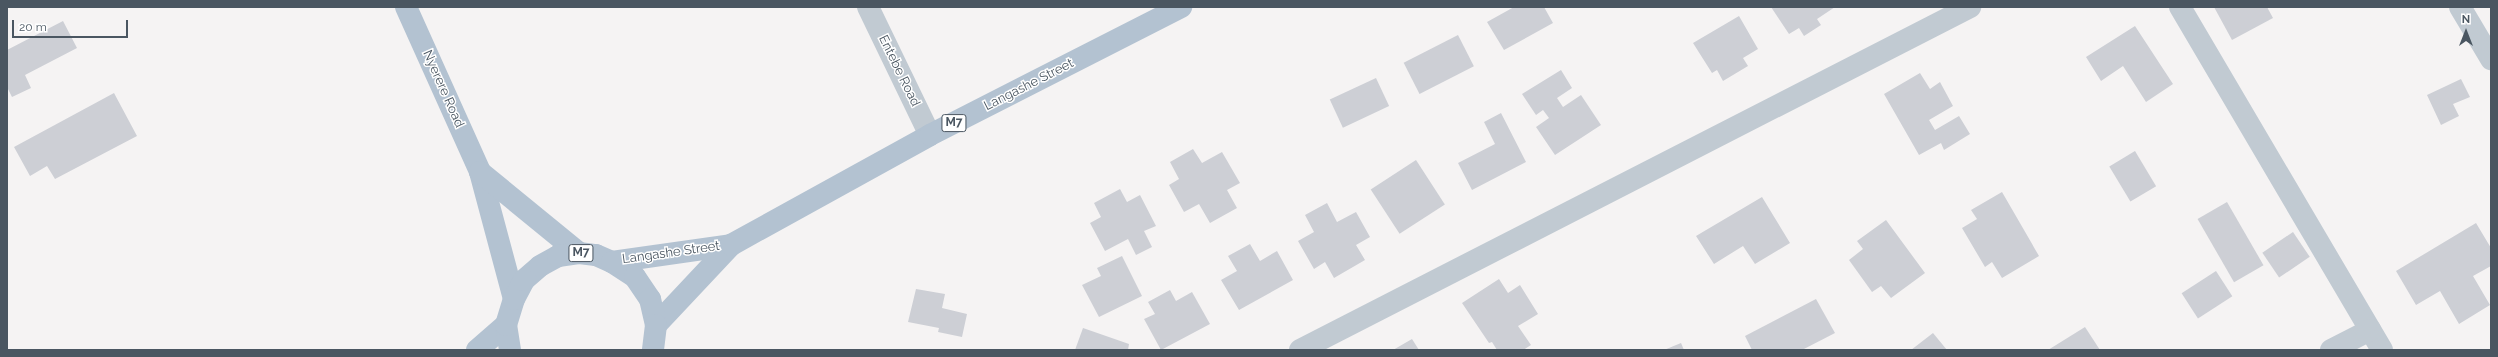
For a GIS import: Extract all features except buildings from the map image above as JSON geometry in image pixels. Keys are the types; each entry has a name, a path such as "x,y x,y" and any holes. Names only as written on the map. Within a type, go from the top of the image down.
{"main road":[{"name":"Nyerere Road","path":"406,7 480,172 514,299"},
{"name":"Langashe Street","path":"656,325 730,245 930,135 1181,7"},
{"name":"Nyerere Road","path":"480,172 579,253"},
{"name":"Langashe Street","path":"612,262 730,245"},
{"name":"M7","path":"510,350 506,325 514,299 524,280 540,266 558,256 579,253 596,254 612,262 635,277 650,300 656,325 653,350"},
{"path":"477,350 506,325"}],"street":[{"name":"Entebe Road","path":"868,7 930,135"},
{"path":"1300,350 1970,7"},
{"path":"2180,7 2382,350"},
{"path":"2460,7 2491,58"},
{"path":"2331,350 2370,330"}]}
